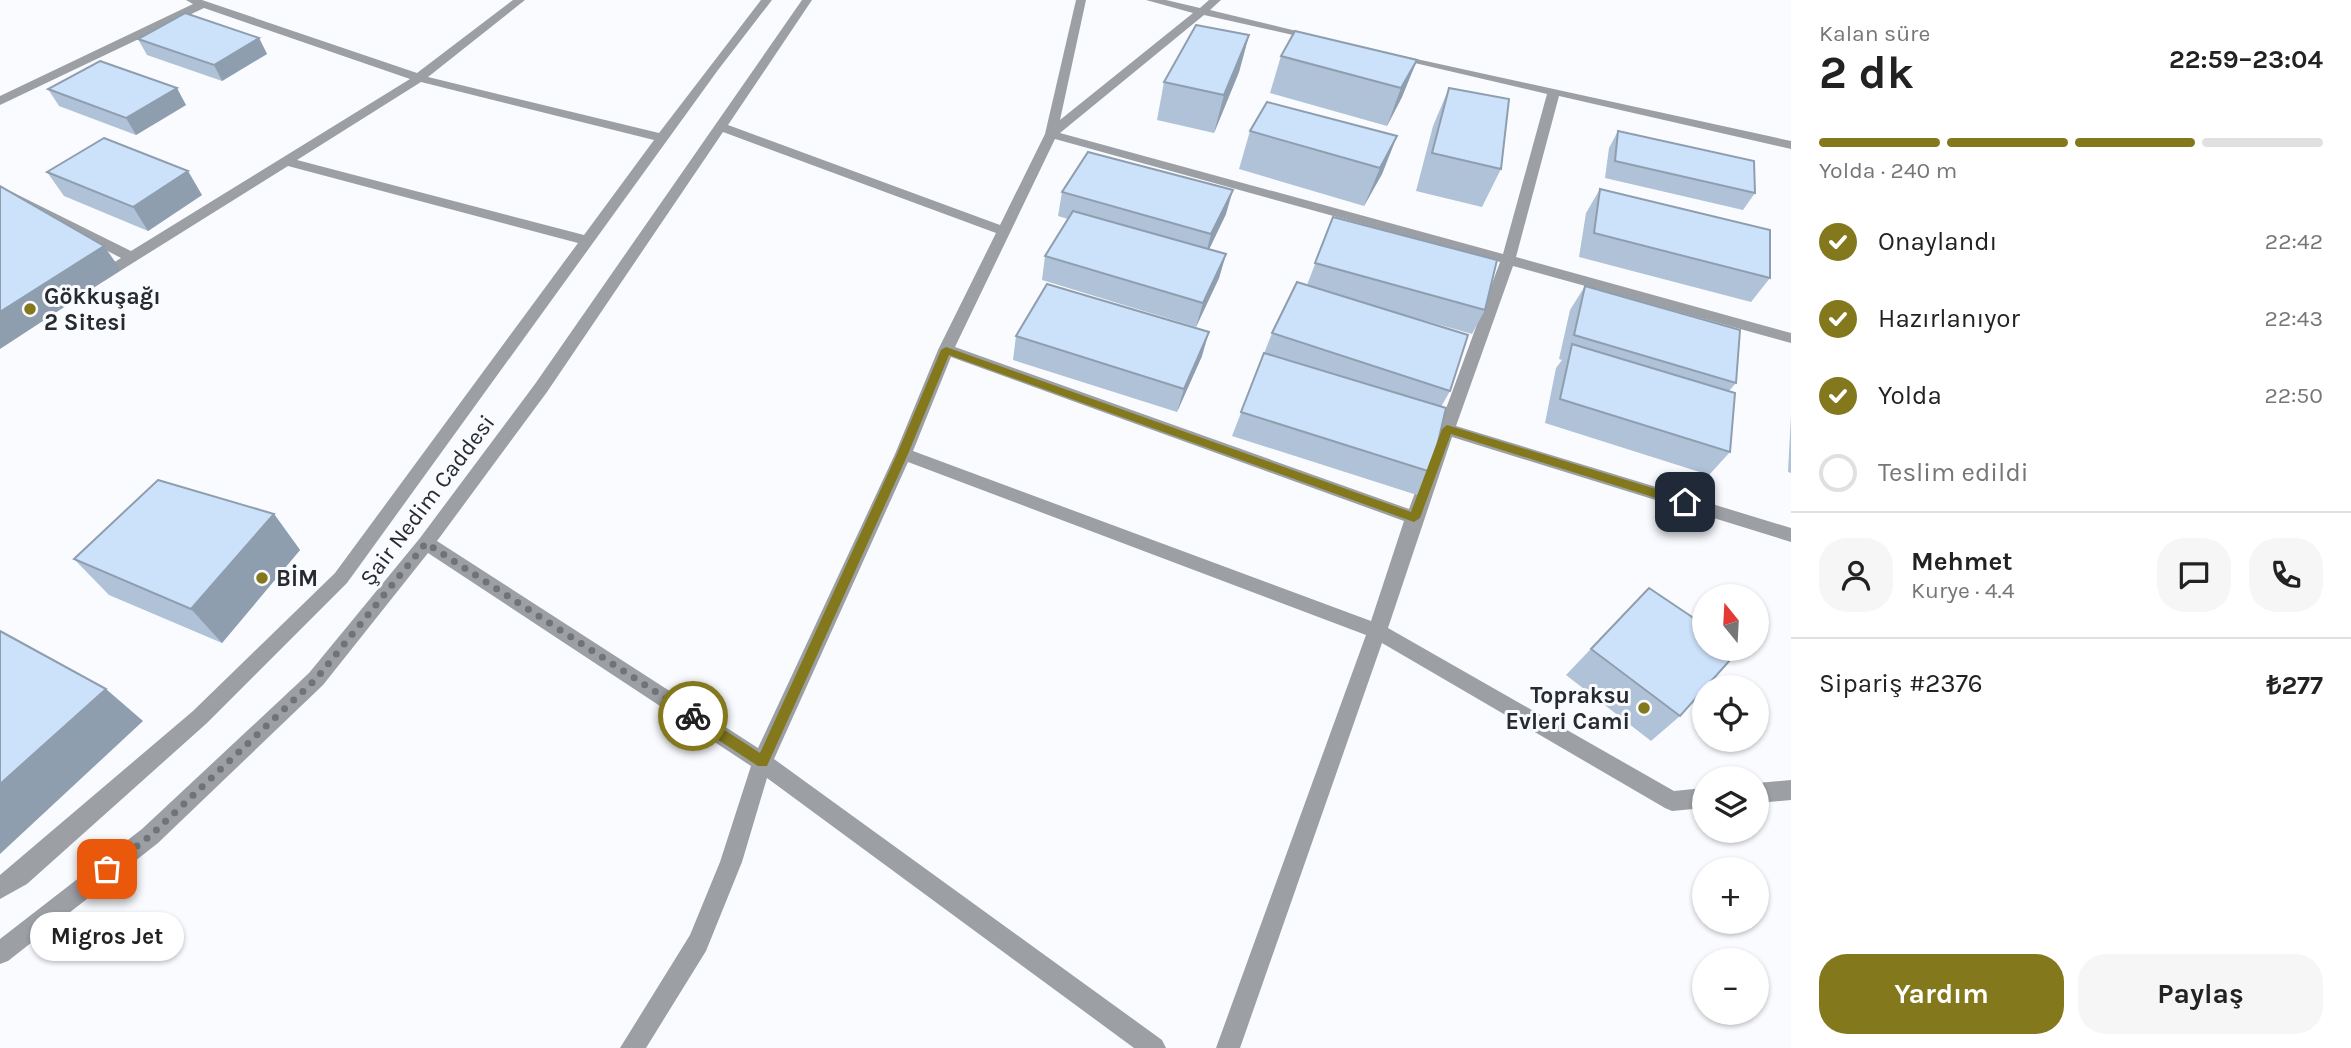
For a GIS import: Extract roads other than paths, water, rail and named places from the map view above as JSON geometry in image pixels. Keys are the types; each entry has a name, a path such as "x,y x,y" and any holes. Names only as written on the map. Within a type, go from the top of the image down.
{"street":[{"path":"87,286 419,78 520,0"},
{"path":"0,888 19,876 201,717 341,578 713,66 767,0"},
{"name":"Şair Nedim Caddesi","path":"0,953 150,836 306,688 426,543 541,388 807,0"},
{"path":"632,1048 698,943 731,862 762,762 903,454 946,350 1051,134 1081,0"},
{"path":"1151,0 1334,41"},
{"path":"1051,134 1216,0"},
{"path":"0,101 196,2 419,78 662,138"},
{"path":"1374,50 1791,145"},
{"path":"1228,1048 1377,631 1414,518 1508,260 1555,91"},
{"path":"719,127 1003,231"},
{"path":"1051,134 1791,338"},
{"path":"286,161 587,241"},
{"path":"0,190 131,257"},
{"path":"946,350 1414,518"},
{"path":"1447,429 1791,535"},
{"path":"903,454 1377,631 1672,801 1692,799"},
{"path":"426,543 762,762 1154,1048"},
{"path":"1769,792 1791,790"}],"place":[{"name":"Gökkuşağı 2 Sitesi","path":"30,309"},
{"name":"BİM","path":"262,578"},
{"name":"Topraksu Evleri Cami","path":"1644,708"},
{"name":"Migros Jet","path":"107,869"}]}
